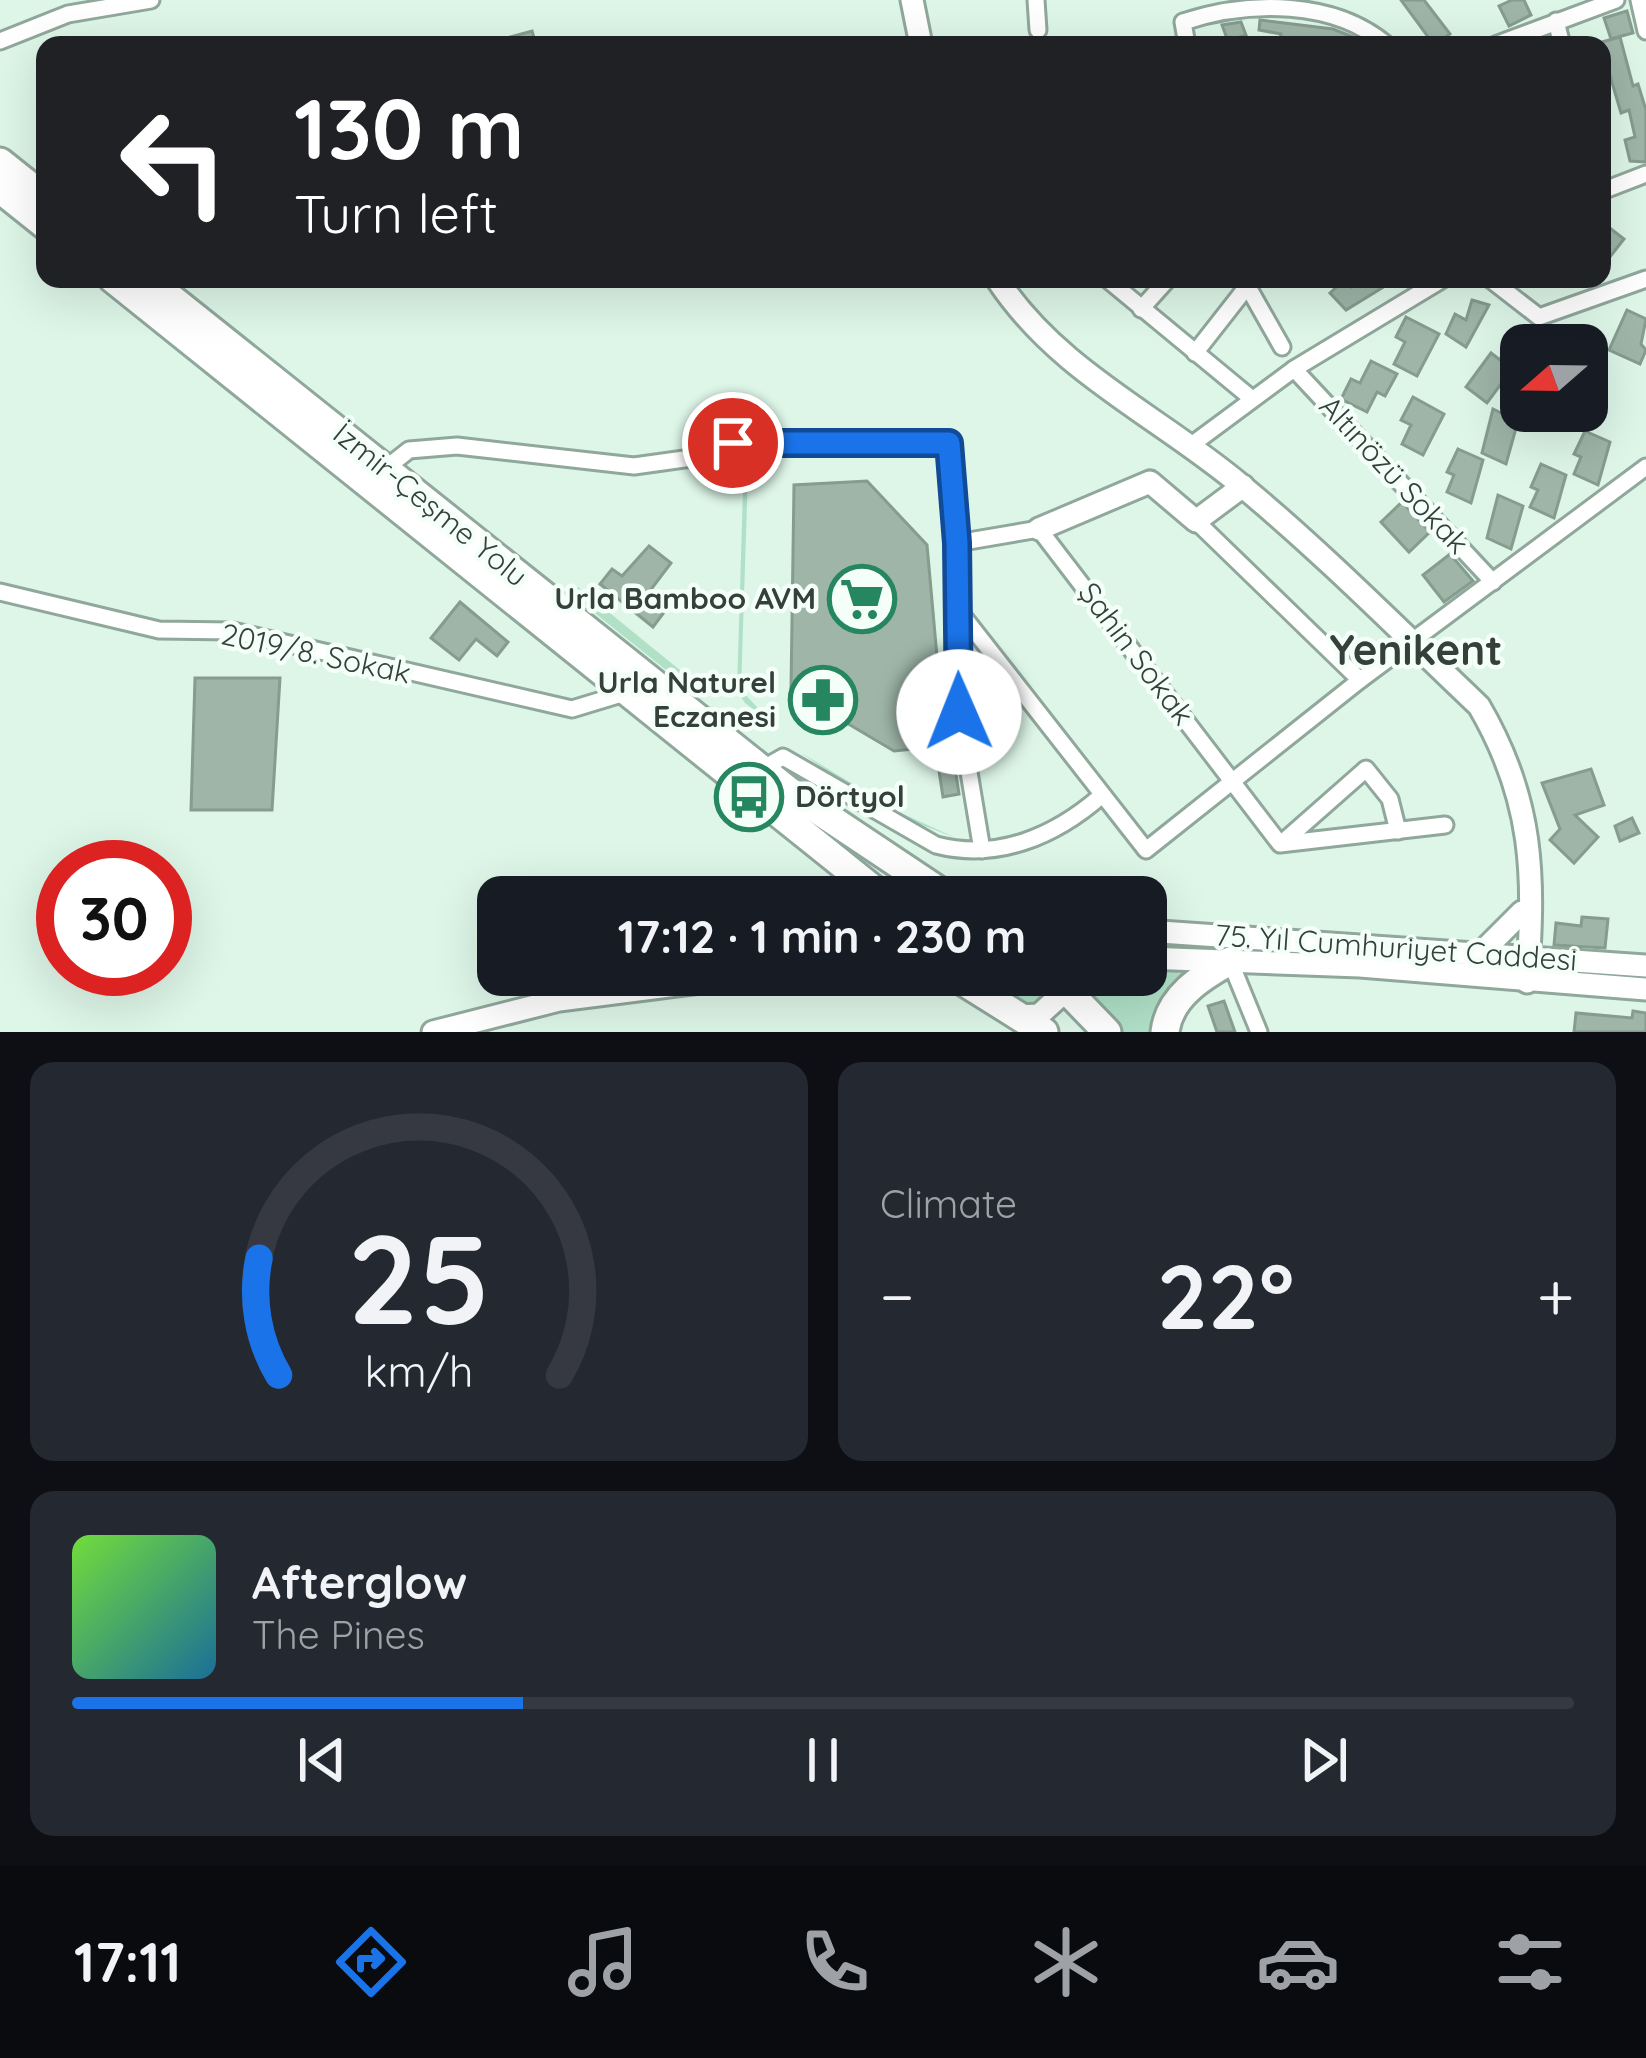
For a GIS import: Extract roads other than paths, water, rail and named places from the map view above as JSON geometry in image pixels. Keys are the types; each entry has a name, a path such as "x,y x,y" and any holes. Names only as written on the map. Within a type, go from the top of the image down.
{"highway":[{"path":"0,162 36,191"},
{"path":"0,189 36,218"},
{"name":"İzmir-Çeşme Yolu","path":"124,288 858,876"},
{"name":"İzmir-Çeşme Yolu","path":"158,288 762,770 917,876"},
{"path":"1166,1032 1167,1015 1177,1001 1201,977 1230,961"},
{"path":"984,996 1044,1032"},
{"path":"1080,996 1107,1032"}],"street":[{"path":"0,41 68,14 151,0"},
{"path":"912,0 918,36"},
{"path":"1036,0 1038,30"},
{"path":"1185,36 1183,22 1215,10 1290,0 1341,11 1375,36"},
{"path":"1518,36 1616,0"},
{"path":"1639,0 1646,32"},
{"path":"1556,21 1560,36"},
{"path":"1611,188 1646,174"},
{"path":"1502,288 1539,317 1646,279"},
{"path":"1003,288 1020,314 1080,371 1243,486 1479,706 1505,752 1522,802 1532,889 1519,981"},
{"path":"1118,288 1251,398"},
{"path":"1142,308 1160,288"},
{"path":"1195,353 1247,288"},
{"path":"1253,288 1282,347"},
{"path":"1190,446 1251,398 1424,288"},
{"name":"Altınözü Sokak","path":"1294,369 1493,582"},
{"path":"385,469 409,450 457,446 634,466 712,455 733,443 949,443 957,543 959,712 982,850"},
{"path":"958,609 1145,850 1360,680 1646,467"},
{"path":"957,543 1039,529 1150,482 1360,680"},
{"path":"1196,521 1243,486"},
{"name":"Şahin Sokak","path":"1039,529 1280,844"},
{"name":"2019/8. Sokak","path":"0,592 159,630 233,631 572,709 631,692"},
{"path":"762,770 783,757 936,845 982,850 1051,835 1101,796"},
{"path":"1280,844 1366,769 1390,799 1398,831"},
{"path":"1280,844 1444,825"},
{"path":"1480,954 1522,912 1532,889"},
{"path":"1522,912 1522,956"},
{"name":"75. Yıl Cumhuriyet Caddesi","path":"1167,932 1646,966"},
{"name":"75. Yıl Cumhuriyet Caddesi","path":"1167,959 1646,989"},
{"path":"1230,961 1259,1032"},
{"path":"434,1032 559,1000 594,996"},
{"path":"1010,1014 1039,1015 1054,996"}],"place":[{"name":"Urla Bamboo AVM","path":"862,599"},
{"name":"Urla Naturel Eczanesi","path":"823,700"},
{"name":"Dörtyol","path":"749,797"}],"district":[{"name":"Yenikent","path":"1416,650"}]}
